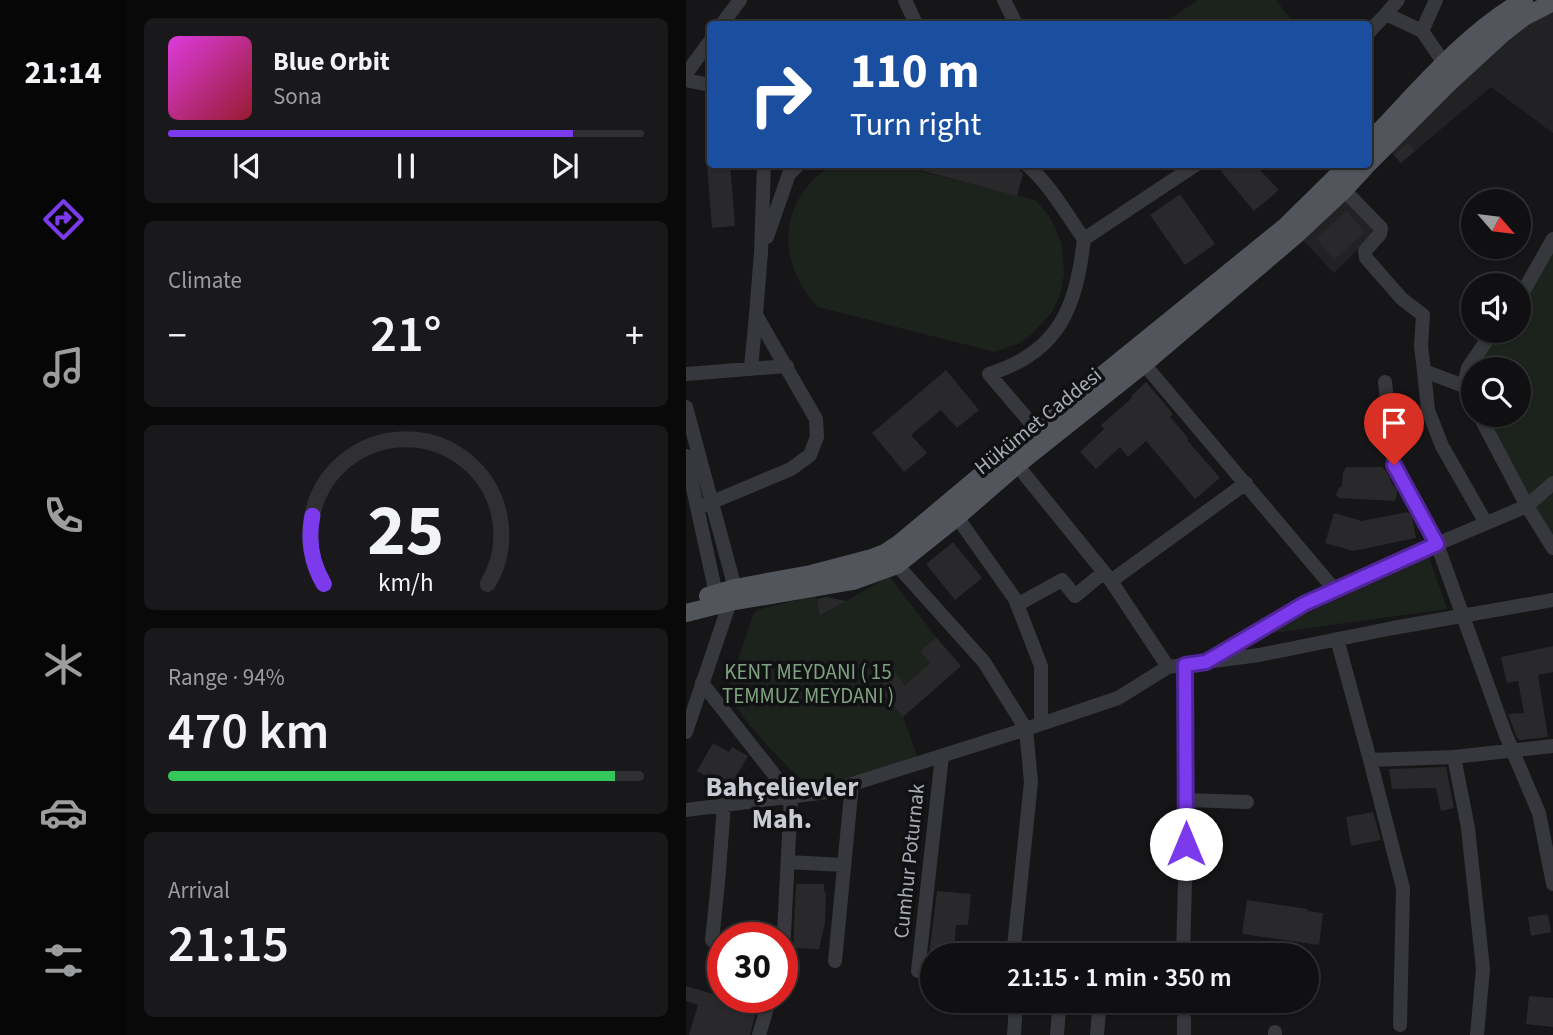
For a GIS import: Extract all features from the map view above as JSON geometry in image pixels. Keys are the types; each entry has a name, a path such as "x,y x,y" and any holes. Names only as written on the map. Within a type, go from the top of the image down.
{"main road":[{"path":"1372,140 1444,63 1485,27 1524,0"},
{"name":"Hükümet Caddesi","path":"1372,160 1501,35 1524,17 1553,2"},
{"path":"686,601 727,595 885,553 1286,226 1343,168"},
{"name":"Hükümet Caddesi","path":"686,612 727,595 853,581 897,565 1144,364 1296,235 1364,168"}],"street":[{"path":"724,21 740,0"},
{"path":"905,0 915,21"},
{"path":"1004,0 1014,21"},
{"path":"1372,29 1398,0"},
{"path":"1422,31 1436,0"},
{"path":"1386,14 1422,31 1444,63"},
{"path":"707,46 686,77 707,84"},
{"path":"751,368 761,252 764,168"},
{"path":"761,252 789,174 795,168"},
{"path":"1030,168 1051,192 1084,239 1080,274 1069,307 1055,334 1034,353 1011,367 989,374 1036,429"},
{"path":"1084,239 1191,168"},
{"path":"1344,190 1381,228 1380,234 1365,251 1366,258 1402,299 1423,315 1421,346 1428,410 1442,446 1486,523"},
{"path":"1531,278 1553,239"},
{"path":"705,506 790,469 810,455 817,437 816,419 756,316"},
{"path":"1144,364 1334,589"},
{"path":"686,374 787,366"},
{"path":"1424,371 1461,385"},
{"path":"1385,382 1394,465 1437,544 1505,733 1539,813 1553,884"},
{"path":"686,407 705,506 727,595 686,732"},
{"path":"1485,427 1527,506 1553,548"},
{"path":"686,456 705,506"},
{"path":"1017,466 1107,577 1168,667"},
{"path":"1017,605 1062,580 1075,596 1246,483"},
{"path":"1206,662 1334,589 1527,506 1553,483"},
{"path":"957,517 1015,599 1041,666 1041,724"},
{"path":"897,565 984,662 1026,729 1031,782 1014,943"},
{"path":"686,810 827,792 1118,698 1168,667 1259,655 1553,600"},
{"path":"1337,639 1402,888 1400,1025"},
{"path":"1183,943 1185,665"},
{"path":"702,683 791,796 785,922"},
{"path":"1370,760 1454,757 1553,746"},
{"name":"Cumhur Poturnak","path":"918,971 942,756"},
{"path":"1454,757 1468,828 1483,970 1477,1035"},
{"path":"835,961 852,784"},
{"path":"1185,800 1247,802"},
{"path":"714,922 724,805"},
{"path":"788,862 844,865"},
{"path":"760,1035 766,1013"},
{"path":"1014,1035 1015,1013"},
{"path":"1057,1035 1059,1013"},
{"path":"1097,1035 1099,1013"},
{"path":"1184,1019 1184,1035"}],"shaded area":[{"path":"1553,6 1553,133 1491,87 1401,163 1388,148 1505,37"},
{"path":"1344,194 1378,230 1334,273 1300,237"}],"green space":[{"path":"1198,0 1276,0 1292,21 1167,21"},
{"path":"828,168 908,168 1035,200 1052,221 1062,244 1064,274 1060,295 1052,312 1020,343 995,352 818,307 794,270 789,251 793,213 801,195 814,179"},
{"path":"1553,239 1553,548 1486,427 1531,427 1531,357 1475,357 1485,343 1531,343 1531,278"},
{"path":"1429,557 1447,609 1260,635"},
{"name":"KENT MEYDANI ( 15 TEMMUZ MEYDANI )","path":"889,576 936,637 920,651 930,663 905,685 895,674 878,688 903,717 919,761 821,791 810,789 762,740 732,698 729,687 753,615 757,610 816,595 821,616"}],"building":[{"path":"1408,143 1415,151 1401,163 1394,155"},
{"path":"707,168 730,168 735,226 712,228"},
{"path":"912,168 1018,168 1023,174 1017,196"},
{"path":"1258,168 1279,190 1254,211 1219,169"},
{"path":"1180,194 1215,244 1185,265 1150,215"},
{"path":"1347,211 1365,232 1334,260 1316,238"},
{"path":"946,370 979,410 957,428 941,410 911,435 927,453 904,472 872,433"},
{"path":"1146,382 1173,414 1170,417 1189,439 1187,440 1220,478 1195,499 1146,441 1128,457 1120,447 1096,469 1080,452 1104,429 1101,425"},
{"path":"1346,467 1382,467 1396,488 1395,501 1339,498 1336,495 1342,486"},
{"path":"1408,512 1412,517 1416,538 1353,551 1325,543 1334,513 1362,521"},
{"path":"953,542 982,578 955,600 926,564"},
{"path":"827,597 846,601 820,616 817,599"},
{"path":"936,637 961,666 903,717 878,688 895,673 905,685 930,663 920,651"},
{"path":"1553,646 1553,672 1538,675 1548,737 1520,740 1508,714 1524,713 1518,681 1507,683 1501,657"},
{"path":"713,743 729,752 732,747 748,756 729,789 697,771"},
{"path":"1446,767 1454,808 1441,811 1436,788 1392,789 1389,769"},
{"path":"1373,812 1381,840 1351,846 1346,817"},
{"path":"796,884 824,884 825,923 819,949 798,948 798,922 794,922"},
{"path":"937,891 971,894 968,925 956,925 955,943 931,943"},
{"path":"1247,900 1323,913 1319,945 1242,934"},
{"path":"1548,914 1551,932 1531,936 1528,917"},
{"path":"686,986 707,992 707,1013 756,1013 750,1035 689,1035 698,1005 686,1001"},
{"path":"1529,996 1553,998 1553,1027 1526,1024"}],"district":[{"name":"Bahçelievler Mah.","path":"782,803"}],"route":[{"path":"1186,844 1185,665 1206,662 1304,604 1437,544 1394,465"}]}
